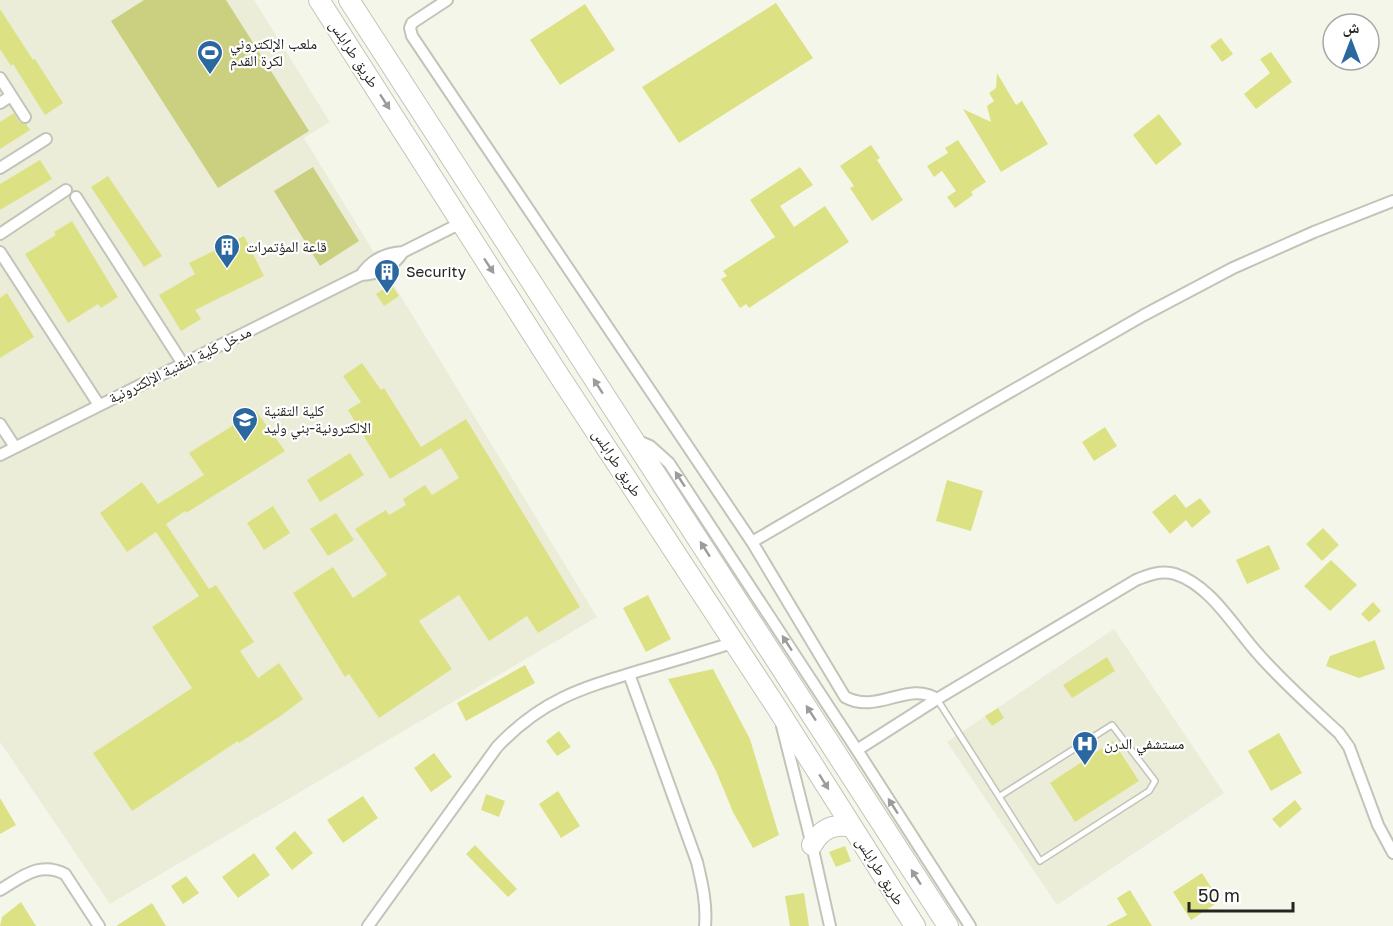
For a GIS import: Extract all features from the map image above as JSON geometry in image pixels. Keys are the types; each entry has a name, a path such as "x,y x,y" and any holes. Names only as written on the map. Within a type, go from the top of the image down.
{"highway":[{"name":"طريق طرابلس","path":"319,0 558,374 735,642 915,926"},
{"path":"349,0 948,926"},
{"path":"812,845 821,832 828,828 852,827"}],"street":[{"path":"447,0 412,23 410,28 412,36 752,542 845,697 852,701 866,703 914,693 927,694 937,699"},
{"path":"0,78 25,117"},
{"path":"0,103 11,96"},
{"path":"0,168 46,139"},
{"path":"0,234 66,190"},
{"path":"76,197 183,364"},
{"path":"752,542 1144,315 1233,268 1314,232 1393,201"},
{"name":"مدخل كلية التقنية الإلكترونية","path":"0,455 361,275 365,268 378,258 395,252 403,252 462,223"},
{"path":"0,252 99,405"},
{"path":"0,424 15,447"},
{"path":"633,439 650,446 669,463 970,926"},
{"path":"857,750 937,699 1136,580 1154,573 1174,574 1193,582 1209,596 1260,656 1339,733 1349,747 1378,825 1393,853"},
{"path":"368,926 484,764 510,733 543,708 588,686 735,642"},
{"path":"628,674 697,862 706,908 705,926"},
{"path":"777,708 830,926"},
{"path":"0,890 39,869 56,870 65,874 99,926"}],"lane":[{"path":"937,699 1040,861 1149,791 1155,781 1112,725 1000,796"}],"shaded area":[{"name":"كلية التقنية الالكترونية-بني وليد","path":"0,0 254,0 330,122 304,138 597,617 110,904 0,742"},
{"name":"مستشفي الدرن","path":"1114,629 1224,793 1057,905 947,742"}],"green space":[{"name":"ملعب الإلكتروني لكرة القدم","path":"144,0 226,0 309,131 218,188 111,21"},
{"path":"313,167 359,241 320,266 274,191"}],"building":[{"path":"776,3 813,58 679,143 642,87"},
{"path":"585,4 615,50 560,85 530,40"},
{"path":"0,9 63,103 45,115 13,64 11,66 0,49"},
{"path":"1221,38 1233,54 1222,62 1210,46"},
{"path":"1271,52 1292,82 1256,109 1244,94 1270,73 1260,59"},
{"path":"997,73 1016,105 1022,101 1048,144 1001,172 963,109 991,122 987,106 994,101 989,93 996,88"},
{"path":"14,113 19,122 26,124 30,130 0,149 0,122"},
{"path":"1159,114 1182,144 1156,165 1133,135"},
{"path":"958,140 986,182 971,192 973,195 955,208 947,197 956,191 942,171 934,177 927,166 948,153 945,148"},
{"path":"871,145 880,158 877,160 903,200 872,221 850,188 854,186 840,166"},
{"path":"40,160 52,179 0,210 0,184"},
{"path":"800,167 813,185 780,206 794,227 825,206 849,242 749,308 746,304 740,308 721,279 727,276 723,271 775,237 750,200"},
{"path":"108,176 162,256 144,267 91,187"},
{"path":"72,221 118,297 101,308 98,304 68,323 25,254 56,235 54,232"},
{"name":"قاعة المؤتمرات","path":"244,236 264,276 195,310 201,319 181,331 159,295 195,274 189,263"},
{"name":"Security","path":"391,284 399,296 384,306 376,294"},
{"path":"7,293 34,337 0,358 0,298"},
{"path":"362,363 381,390 384,388 421,447 466,419 580,607 538,633 527,616 489,641 459,595 419,621 452,669 379,718 349,674 345,677 293,593 333,567 353,598 387,575 355,529 386,510 389,515 406,505 403,499 425,485 432,495 459,478 441,448 390,479 348,410 361,402 343,376"},
{"path":"256,411 285,451 166,524 209,589 216,585 254,642 240,651 258,678 279,663 303,699 282,715 239,743 238,741 132,811 93,753 192,688 152,627 199,596 156,532 127,552 100,513 142,482 158,504 204,475 189,453"},
{"path":"1105,427 1117,446 1094,461 1082,442"},
{"path":"350,453 364,475 320,502 307,480"},
{"path":"947,480 983,491 971,531 936,521"},
{"path":"1175,494 1186,508 1200,498 1211,512 1192,528 1186,520 1170,534 1152,512"},
{"path":"273,506 290,533 264,550 247,523"},
{"path":"336,513 354,540 328,556 310,529"},
{"path":"1323,528 1339,545 1322,561 1306,544"},
{"path":"1269,545 1280,569 1247,584 1236,560"},
{"path":"1331,560 1357,585 1330,611 1304,586"},
{"path":"648,595 671,639 646,652 623,608"},
{"path":"1373,602 1381,611 1369,622 1361,614"},
{"path":"1375,640 1385,669 1359,678 1326,666 1330,656"},
{"path":"1107,657 1115,671 1072,698 1063,685"},
{"path":"525,665 535,683 466,721 457,703"},
{"path":"713,669 750,739 779,835 753,848 668,679"},
{"path":"998,708 1004,718 992,726 985,716"},
{"path":"559,731 571,747 557,756 546,741"},
{"path":"1279,733 1302,773 1271,791 1248,751"},
{"path":"1113,741 1139,781 1075,822 1050,783"},
{"path":"434,753 452,777 431,792 414,768"},
{"path":"558,791 580,826 561,838 539,804"},
{"path":"486,794 505,801 499,817 481,810"},
{"path":"363,796 378,818 343,843 327,820"},
{"path":"0,798 16,825 0,834"},
{"path":"1295,800 1302,809 1280,828 1272,819"},
{"path":"295,831 313,853 292,870 275,848"},
{"path":"475,845 517,889 508,897 466,854"},
{"path":"845,846 851,861 836,867 829,852"},
{"path":"254,853 270,875 238,898 222,877"},
{"path":"1202,873 1220,901 1191,920 1173,892"},
{"path":"186,876 199,893 183,904 171,886"},
{"path":"1130,890 1152,926 1106,926 1127,915 1117,898"},
{"path":"804,893 809,926 790,926 785,896"},
{"path":"21,902 36,926 0,926 2,917"},
{"path":"152,903 166,926 116,926"}],"place":[{"name":"ملعب الإلكتروني لكرة القدم","path":"210,76"},
{"name":"قاعة المؤتمرات","path":"227,270"},
{"name":"Security","path":"387,295"},
{"name":"كلية التقنية الالكترونية-بني وليد","path":"245,443"},
{"name":"مستشفي الدرن","path":"1085,767"}]}
